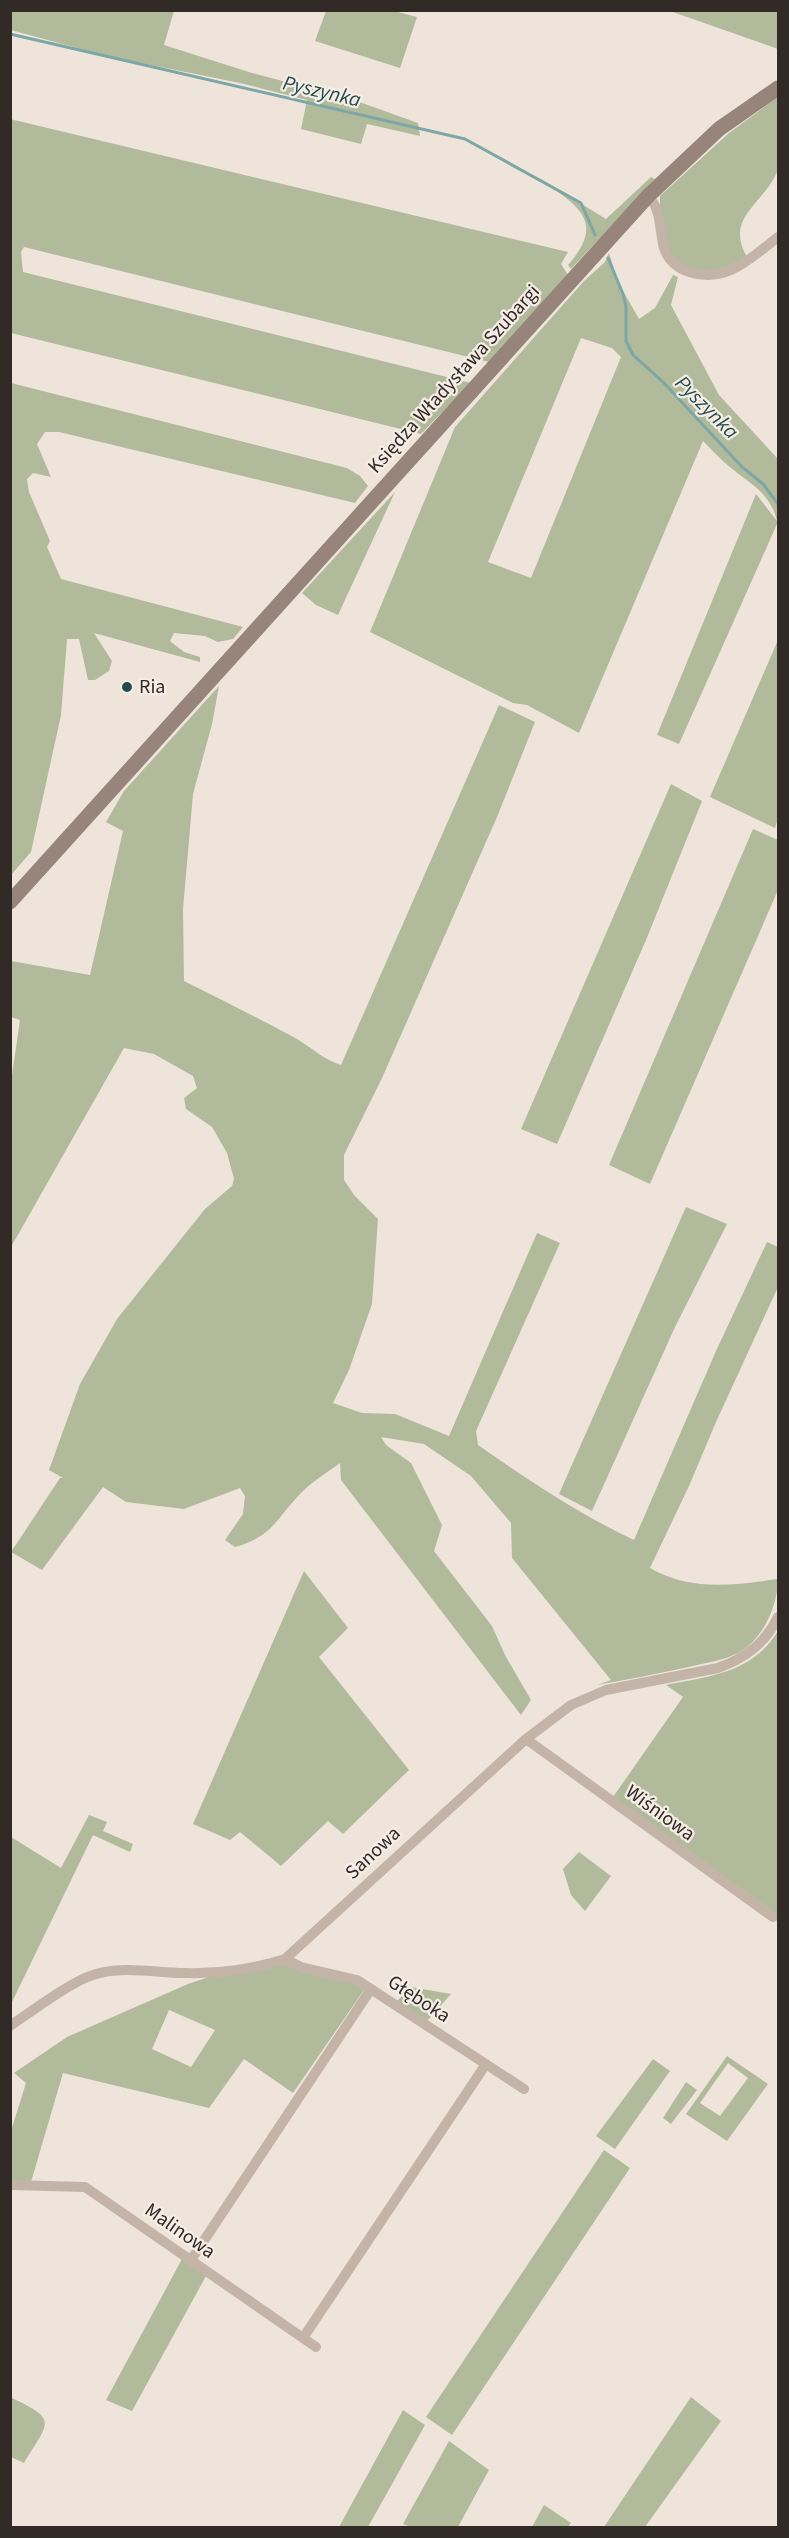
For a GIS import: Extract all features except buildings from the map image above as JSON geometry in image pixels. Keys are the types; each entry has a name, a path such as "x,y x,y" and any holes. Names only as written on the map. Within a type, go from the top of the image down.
{"street":[{"name":"Księdza Władysława Szubargi","path":"10,902 648,196 719,129 778,88"},
{"path":"648,196 658,210 661,234 668,257 681,269 691,273 704,276 724,274 737,269 778,237"},
{"name":"Sanowa","path":"10,2026 92,1975 133,1970 186,1973 213,1971 258,1966 285,1959 526,1739 552,1718 586,1697 616,1687 718,1668 745,1656 765,1638 778,1617"},
{"name":"Wiśniowa","path":"526,1739 772,1917"},
{"name":"Głęboka","path":"285,1959 301,1967 357,1980 524,2089"},
{"path":"191,2260 371,1989"},
{"path":"303,2338 486,2064"},
{"name":"Malinowa","path":"10,2185 85,2187 316,2347"}],"green space":[{"path":"11,10 174,11 164,45 252,73 351,99 418,123 420,136 367,124 361,144 301,129 307,100 240,83 106,56 11,30"},
{"path":"326,11 394,11 417,17 400,68 315,41"},
{"path":"670,11 778,11 778,49"},
{"path":"778,97 780,147 777,172 743,221 740,231 741,243 747,257 722,268 704,271 677,263 666,242 660,196 729,133"},
{"path":"10,119 568,252 561,264 568,275 489,362 24,247 21,252 23,272 471,383 421,434 11,333"},
{"path":"536,176 606,219 651,177 655,179 571,269 568,265 580,249 586,235 586,224 581,213 573,204"},
{"path":"609,253 618,282 639,319 655,308 673,275 678,277 671,305 719,395 778,459 778,525 679,744 657,735 756,494 777,521 765,497 703,441 579,733 527,705 513,703 370,632 455,427 584,281 605,262","holes":["581,338 612,348 621,357 531,578 488,562"]},
{"path":"11,383 347,468 360,476 368,486 355,503 59,432 45,432 37,444 51,477 33,473 27,479 29,492 50,541 47,547 61,579 243,627 233,639 218,642 205,636 174,633 170,641 184,652 200,657 200,662 94,633 112,661 109,671 95,680 88,680 79,639 67,639 61,715 31,852 11,875"},
{"path":"395,492 338,615 316,605 302,593"},
{"path":"778,640 778,819 775,828 710,797"},
{"path":"219,686 212,724 193,794 183,909 184,981 297,1039 341,1065 499,705 535,722 497,817 382,1078 344,1155 344,1180 354,1195 378,1219 372,1304 349,1370 333,1403 362,1413 395,1414 449,1436 537,1233 560,1243 476,1431 478,1445 554,1496 634,1540 716,1351 767,1242 778,1247 778,1287 650,1568 666,1576 697,1584 713,1585 778,1579 772,1610 762,1631 755,1640 738,1653 704,1664 597,1685 611,1680 512,1558 511,1523 471,1476 424,1444 381,1437 386,1445 411,1463 442,1525 434,1551 492,1626 505,1655 531,1700 521,1715 341,1480 340,1463 306,1488 266,1532 248,1543 235,1547 225,1540 243,1514 245,1496 240,1488 184,1509 126,1502 103,1487 42,1570 11,1552 60,1478 63,1478 49,1470 80,1384 117,1319 205,1209 232,1186 234,1179 227,1153 212,1127 186,1109 184,1098 197,1088 193,1076 154,1054 124,1048 11,1247 10,1089 20,1020 11,1017 11,961 90,975 123,831 106,822 124,791"},
{"path":"671,784 702,801 646,940 557,1144 521,1129"},
{"path":"753,829 778,840 778,890 650,1184 609,1165"},
{"path":"686,1207 727,1224 675,1327 592,1511 559,1494"},
{"path":"304,1571 348,1628 319,1657 409,1770 343,1834 328,1821 281,1866 240,1832 230,1840 193,1824"},
{"path":"778,1631 778,1915 613,1797 683,1697 666,1685 714,1675 743,1664 768,1645"},
{"path":"89,1815 107,1822 103,1831 133,1844 130,1852 93,1835 11,2004 11,1837 61,1868"},
{"path":"579,1852 611,1876 585,1911 571,1895 563,1869"},
{"path":"290,1963 353,1981 364,1990 293,2093 244,2059 209,2108 63,2073 31,2182 11,2181 11,2131 26,2083 14,2073 67,2037 188,1984 215,1975","holes":["169,2010 215,2030 191,2067 152,2049"]},
{"path":"411,1987 451,1994 426,2022 397,2001"},
{"path":"727,2056 768,2084 727,2141 686,2114","holes":["728,2063 748,2078 720,2116 700,2103"]},
{"path":"653,2059 670,2071 615,2149 596,2136"},
{"path":"686,2082 697,2090 671,2124 663,2118"},
{"path":"604,2150 630,2168 452,2435 426,2417"},
{"path":"182,2259 206,2276 132,2411 106,2400"},
{"path":"10,2397 36,2411 43,2417 45,2423 24,2463 11,2457"},
{"path":"691,2397 721,2421 645,2527 604,2527"},
{"path":"403,2410 425,2425 368,2527 339,2527"},
{"path":"449,2441 489,2470 458,2527 410,2527 403,2524"},
{"path":"544,2505 571,2523 568,2527 532,2527"}],"waterway":[{"name":"Pyszynka","path":"10,34 465,139 581,203 595,235"},
{"name":"Pyszynka","path":"608,258 623,294 626,307 626,341 633,355 663,382 742,467 763,484 778,504"}],"place":[{"name":"Ria","path":"127,687"}]}
